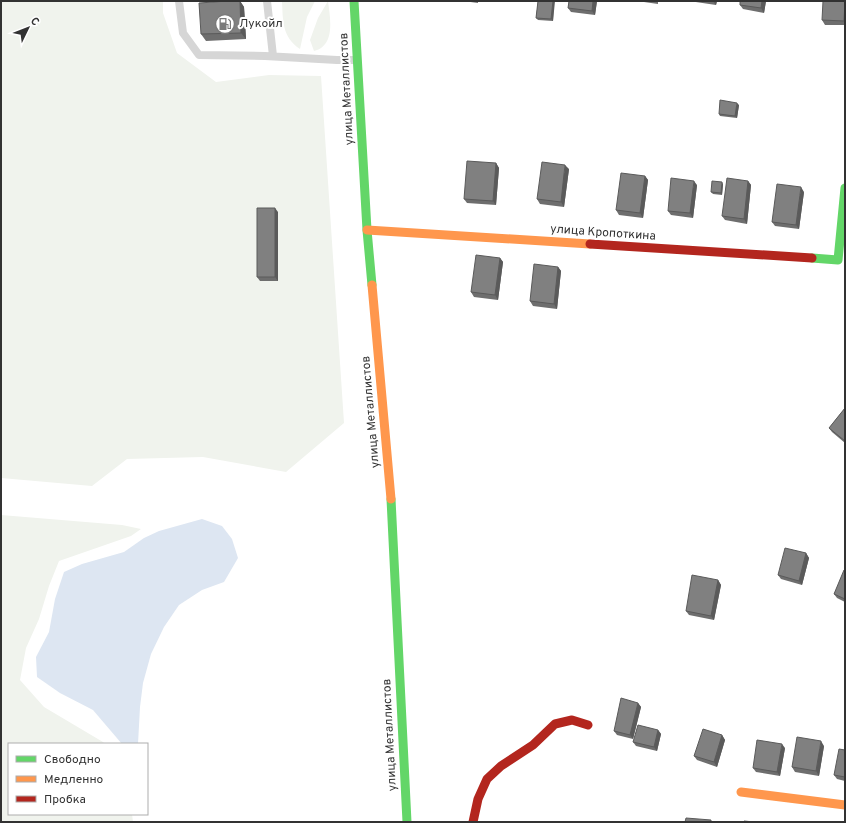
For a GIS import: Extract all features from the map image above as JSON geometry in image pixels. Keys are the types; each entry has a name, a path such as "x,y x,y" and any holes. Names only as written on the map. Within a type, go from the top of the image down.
{"main road":[{"name":"улица Металлистов","path":"354,1 367,230 392,506 407,822"},
{"name":"улица Кропоткина","path":"367,230 838,260 845,188"},
{"path":"473,822 478,800 487,779 501,766 533,745 555,724 572,720 588,724"},
{"path":"741,792 845,805"}],"lane":[{"path":"179,1 183,33 199,55 273,56 358,60"},
{"path":"267,1 273,56"}],"shaded area":[{"path":"1,1 163,1 163,13 177,53 216,82 269,75 321,76 344,423 286,472 203,457 127,459 92,486 1,478"},
{"path":"282,1 315,1 307,17 300,49 294,44 287,34 283,22"},
{"path":"328,1 330,15 329,37 321,48 314,51 310,40 318,18"},
{"path":"1,515 122,525 141,529 131,536 59,561 49,586 39,619 26,648 20,680 44,707 104,743 8,743 8,815 132,815 133,822 1,822"},
{"path":"202,519 222,526 232,539 238,558 224,582 202,590 179,605 164,627 151,654 143,683 138,743 121,743 93,710 60,693 37,677 36,657 49,632 55,599 64,572 82,564 124,552 144,538 159,531"}],"building":[{"name":"Лукойл","path":"240,1 241,33 201,34 199,3"},
{"path":"538,1 553,1 551,19 536,18"},
{"path":"569,1 593,1 592,11 568,8"},
{"path":"740,1 762,1 761,8 740,5"},
{"path":"823,1 845,1 844,21 822,20"},
{"path":"720,100 737,103 735,116 719,114"},
{"path":"467,161 496,163 493,201 464,199"},
{"path":"542,162 565,165 561,202 537,199"},
{"path":"621,173 645,176 640,213 616,210"},
{"path":"671,178 694,181 690,213 668,211"},
{"path":"727,178 748,181 744,219 722,216"},
{"path":"712,181 722,182 721,193 711,192"},
{"path":"777,184 801,187 796,225 772,222"},
{"path":"257,208 275,208 275,277 257,277"},
{"path":"476,255 500,258 495,295 471,292"},
{"path":"534,264 558,267 554,304 530,301"},
{"path":"845,408 845,441 829,428"},
{"path":"785,548 806,553 799,581 778,575"},
{"path":"845,570 845,599 834,594"},
{"path":"692,575 718,580 711,616 686,611"},
{"path":"621,698 638,703 630,735 614,731"},
{"path":"638,725 658,730 654,747 633,742"},
{"path":"703,729 722,735 714,762 694,756"},
{"path":"797,737 821,741 816,771 792,767"},
{"path":"757,740 782,744 777,772 753,768"},
{"path":"839,749 845,750 845,777 834,775"},
{"path":"686,818 711,820 711,822 685,822"}],"traffic: fast":[{"path":"354,1 367,230 372,285"},
{"path":"812,258 838,260 845,188"},
{"path":"391,499 407,822"}],"traffic: slow":[{"path":"367,230 590,244"},
{"path":"372,285 391,499"},
{"path":"741,792 845,805"}],"traffic: jam":[{"path":"590,244 812,258"},
{"path":"473,822 478,799 487,779 501,766 533,745 555,724 572,720 588,725"}],"place":[{"name":"Лукойл","path":"225,24"}]}
